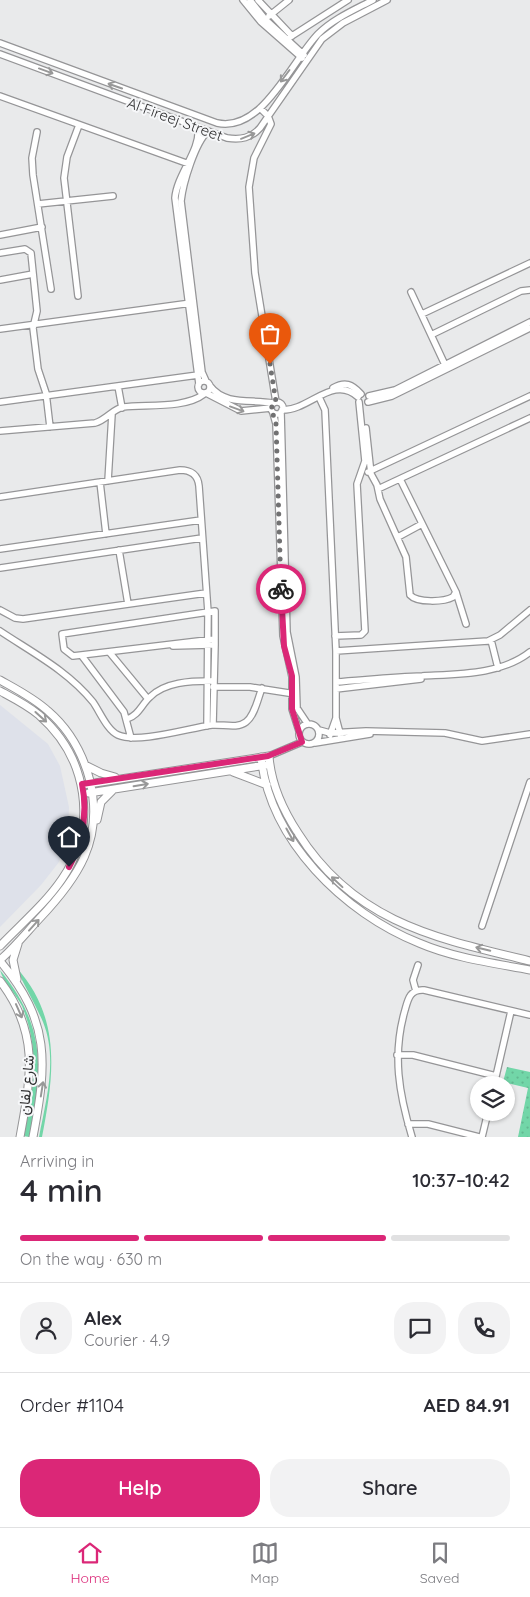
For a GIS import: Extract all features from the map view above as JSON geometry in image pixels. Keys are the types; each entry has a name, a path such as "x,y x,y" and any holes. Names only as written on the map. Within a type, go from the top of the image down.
{"street":[{"path":"243,0 257,3 266,18 287,39"},
{"path":"250,0 257,3 266,18 304,57"},
{"path":"266,18 289,0"},
{"path":"287,39 348,0"},
{"name":"Al Fireej Street","path":"0,54 198,128 227,138 242,139 255,133 268,116 324,28 381,1"},
{"name":"Al Fireej Street","path":"0,43 217,123 237,124 250,118 260,108 304,57"},
{"path":"0,96 189,164"},
{"path":"260,108 268,116 270,126 252,165 249,194 256,282 276,424 284,646 292,676 298,711 307,723 316,726 319,730 330,736"},
{"path":"78,296 66,200 66,164 79,125"},
{"path":"198,128 197,141 189,164 179,215 194,328 198,390 241,411 281,404 281,525"},
{"path":"189,164 208,131"},
{"path":"37,132 32,166 51,289"},
{"path":"38,204 112,196"},
{"path":"0,235 42,227"},
{"path":"0,253 28,250 31,254 37,311 33,324 38,369 47,396 50,427"},
{"path":"422,314 530,263"},
{"path":"0,280 33,274"},
{"path":"431,335 521,291 530,290"},
{"path":"411,292 446,367"},
{"path":"0,329 191,303"},
{"path":"446,367 530,322"},
{"path":"194,328 202,372 208,384 218,394 233,400 273,406 282,411 297,408 322,395 341,389 368,400 390,392 530,328"},
{"path":"0,402 198,375"},
{"path":"199,384 208,384"},
{"path":"0,431 104,420 122,408 192,400 205,393 208,384"},
{"path":"118,386 122,408"},
{"path":"359,397 365,393 368,400 364,413 371,472 380,499 406,557 412,597 417,600 447,599 453,597 456,592"},
{"path":"322,395 325,410 336,651 336,718 341,735"},
{"path":"361,474 371,472 530,396"},
{"path":"335,636 361,635 365,631 358,484 365,461 359,397"},
{"path":"108,481 112,414"},
{"path":"378,490 530,418"},
{"path":"104,420 111,430"},
{"path":"0,497 189,471 198,480 208,612 211,683"},
{"path":"400,479 456,592 466,624"},
{"path":"100,482 106,534"},
{"path":"0,549 201,520"},
{"path":"398,537 422,524"},
{"path":"0,568 202,538"},
{"path":"119,550 128,604"},
{"path":"0,610 15,618 23,619 206,593"},
{"path":"336,651 490,640 500,635 530,610"},
{"path":"210,726 211,683 215,642 216,611 62,634 65,651 71,656 110,653 166,645 215,642"},
{"path":"0,631 45,659 69,677 93,702 113,732 131,738 210,726 238,726 251,717 262,688"},
{"path":"490,640 498,668"},
{"path":"336,686 498,668 517,661 530,652"},
{"path":"110,653 148,699"},
{"path":"82,656 127,719 131,738"},
{"path":"0,680 38,703 58,721 75,743 85,765 94,821 84,860"},
{"path":"127,719 138,713 148,699 159,690 172,685 211,683 262,688 294,694"},
{"path":"0,691 37,713 53,729 78,759 87,783"},
{"path":"294,694 293,715 302,742"},
{"path":"330,736 336,718"},
{"path":"299,731 307,723"},
{"path":"314,743 318,739 319,730"},
{"path":"87,783 265,756 302,742 314,743 330,736 374,732 445,733 482,741 530,734"},
{"path":"265,756 267,785 286,828 311,868 337,893 389,929 436,950 530,970"},
{"path":"85,765 100,773 118,778"},
{"path":"89,793 266,766"},
{"path":"266,766 282,804 316,859 339,884 394,919 437,937 530,960"},
{"path":"228,771 267,785"},
{"path":"482,926 530,782"},
{"path":"0,961 64,893 92,846 101,802 106,794 118,788"},
{"path":"0,946 56,887 75,856 89,793"},
{"path":"0,936 9,932 29,916"},
{"path":"389,929 394,919"},
{"path":"20,941 13,966 21,989"},
{"name":"شارع لفان","path":"0,961 21,989 32,1008 39,1030 44,1067 33,1137"},
{"path":"416,991 413,980 418,965"},
{"name":"شارع لفان","path":"0,981 17,1006 29,1045 29,1085 20,1137"},
{"path":"412,1137 400,1094 397,1055 400,1028 407,1002 416,991 424,990 530,1015"},
{"path":"397,1055 413,1054 496,1076 511,1011"},
{"path":"482,1137 486,1121"},
{"path":"408,1124 428,1124 478,1137"}],"shaded area":[{"path":"0,705 48,744 60,766 69,807 68,829 59,862 41,885 0,927"}],"green space":[{"path":"16,967 31,986 41,1006 48,1027 51,1048 51,1069 42,1137 39,1137 49,1080 50,1050 43,1022"},
{"path":"0,970 26,1010 37,1049 37,1091 29,1137 24,1136 34,1071 32,1040 22,1006"},
{"path":"507,1067 530,1072 530,1137 518,1137 528,1088 515,1085 515,1076 505,1076"}],"way so far":[{"path":"270,364 276,402 272,405 271,410 276,424 281,589"}],"route":[{"path":"69,867 75,856 82,833 84,794 82,784 268,756 302,742 298,734 299,731 292,709 293,685 284,646 281,589"}]}
